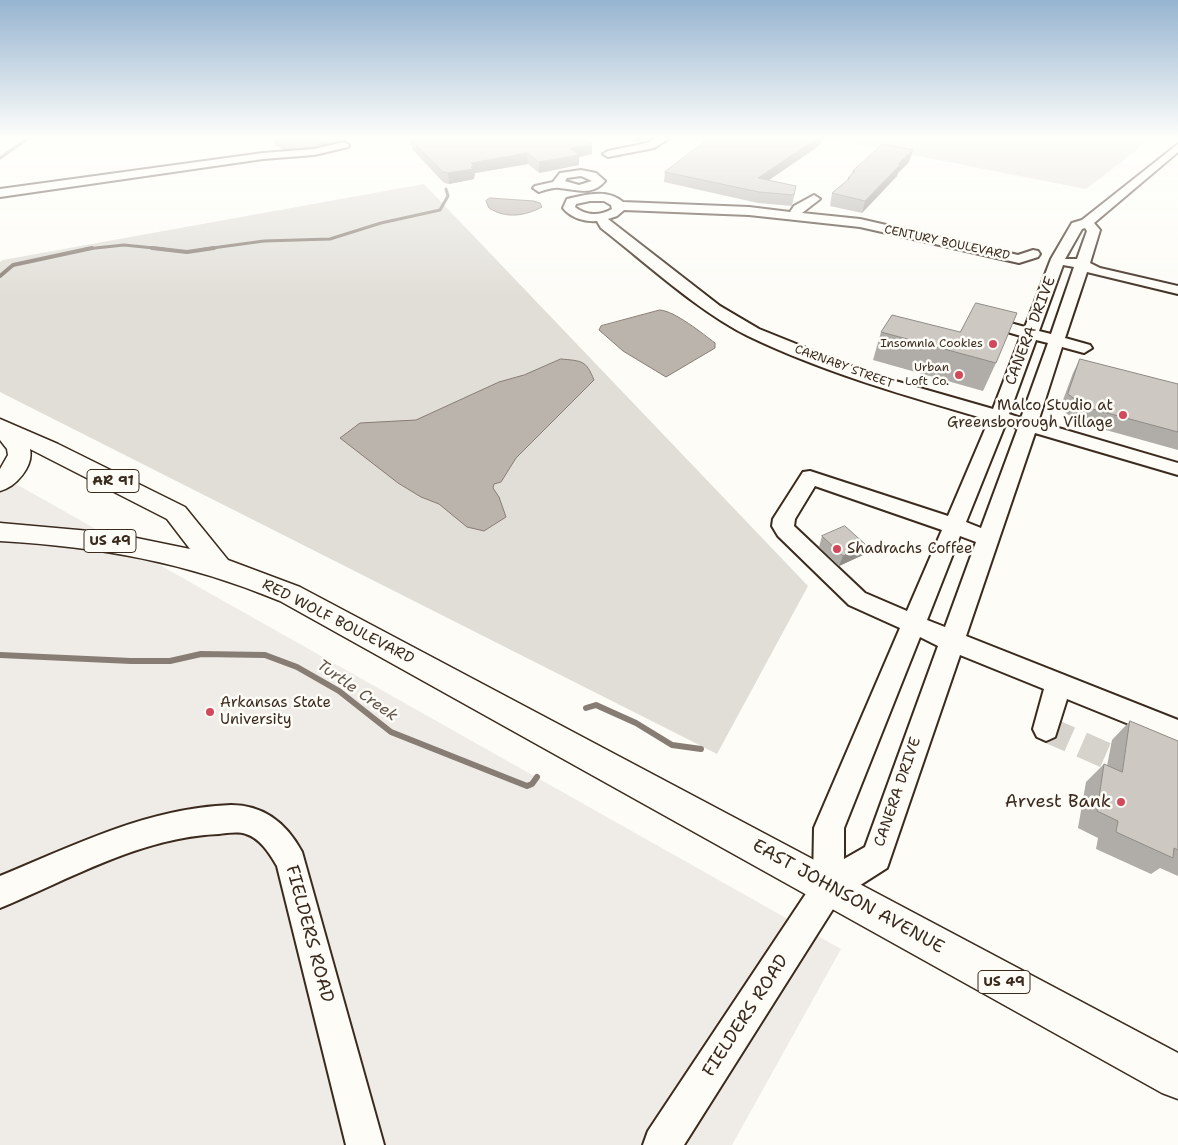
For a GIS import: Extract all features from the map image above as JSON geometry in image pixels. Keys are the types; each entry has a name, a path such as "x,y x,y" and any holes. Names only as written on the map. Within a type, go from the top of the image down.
{"highway":[{"path":"0,427 18,443 20,453 18,463 0,483"},
{"name":"AR 91","path":"0,427 50,449 176,514 217,565"},
{"name":"RED WOLF BOULEVARD","path":"0,532 78,536 154,548 217,565 290,594 518,717"},
{"name":"EAST JOHNSON AVENUE","path":"518,717 1178,1077"}],"street":[{"path":"0,193 18,190"},
{"path":"582,190 587,192 606,198 617,203 619,206 614,213 600,217 577,214 568,208 571,202 587,192"},
{"name":"CANERA DRIVE","path":"829,887 829,828 998,417 1058,259 1077,226 1086,223 1125,190"},
{"path":"794,216 798,209 814,199"},
{"name":"CENTURY BOULEVARD","path":"619,206 749,211 860,223 1014,258 1028,257 1033,254 1082,264 1096,263 1178,281"},
{"name":"CARNABY STREET","path":"600,217 606,225 670,276 715,309 752,332 865,378 1178,469"},
{"name":"CANERA DRIVE","path":"829,887 876,857 1028,425 1094,230 1086,223"},
{"name":"CENTURY BOULEVARD","path":"1082,264 1095,271 1178,290"},
{"path":"985,321 1084,348"},
{"path":"988,538 810,477 785,514 783,526 857,599 952,641 1178,732"},
{"path":"1046,729 1058,684"},
{"name":"FIELDERS ROAD","path":"0,892 126,840 174,824 211,818 249,820 277,836 291,863 365,1145"},
{"name":"FIELDERS ROAD","path":"662,1145 829,887"}],"shaded area":[{"path":"388,190 430,190 808,586 717,754 0,392 0,262"},
{"path":"490,198 534,201 540,203 542,207 522,214 502,214 489,208 486,201"},
{"path":"660,310 673,314 715,343 715,348 666,377 623,351 599,330 601,326"},
{"path":"561,359 579,361 586,365 594,380 516,458 501,482 494,484 493,488 499,497 506,517 484,531 467,527 439,504 421,497 398,483 340,438 360,423 416,420 499,382 524,375"},
{"name":"Arkansas State University","path":"0,475 841,949 732,1145 0,1145"}],"building":[{"path":"752,190 795,190 794,195"},
{"path":"835,190 875,190 865,201 832,193"},
{"path":"976,303 1017,313 996,363 881,332 892,315 960,332"},
{"path":"1080,359 1178,384 1178,432 1085,407 1068,394"},
{"path":"845,526 866,545 843,556 822,536"},
{"name":"Arvest Bank","path":"1130,721 1178,741 1178,850 1174,848 1173,858 1116,832 1118,821 1097,811 1104,764 1122,772"}],"waterway":[{"path":"205,249 264,241 330,239 381,223 440,210 448,196 446,190"},
{"path":"89,249 124,245 164,249"},
{"path":"152,248 187,252 214,248"},
{"path":"0,276 13,265 89,249"},
{"name":"Turtle Creek","path":"0,655 131,661 170,661 201,654 265,655 297,667 339,691 391,732 527,786 532,784 537,777"},
{"name":"Turtle Creek","path":"586,708 596,705 636,723 672,745 701,749"}],"tunnel":[{"path":"1046,729 1178,787"}],"place":[{"name":"Insomnia Cookies","path":"993,344"},
{"name":"Urban Loft Co.","path":"959,375"},
{"name":"Malco Studio at Greensborough Village","path":"1123,415"},
{"name":"Shadrachs Coffee","path":"837,549"},
{"name":"Arkansas State University","path":"210,712"},
{"name":"Arvest Bank","path":"1121,802"}]}
